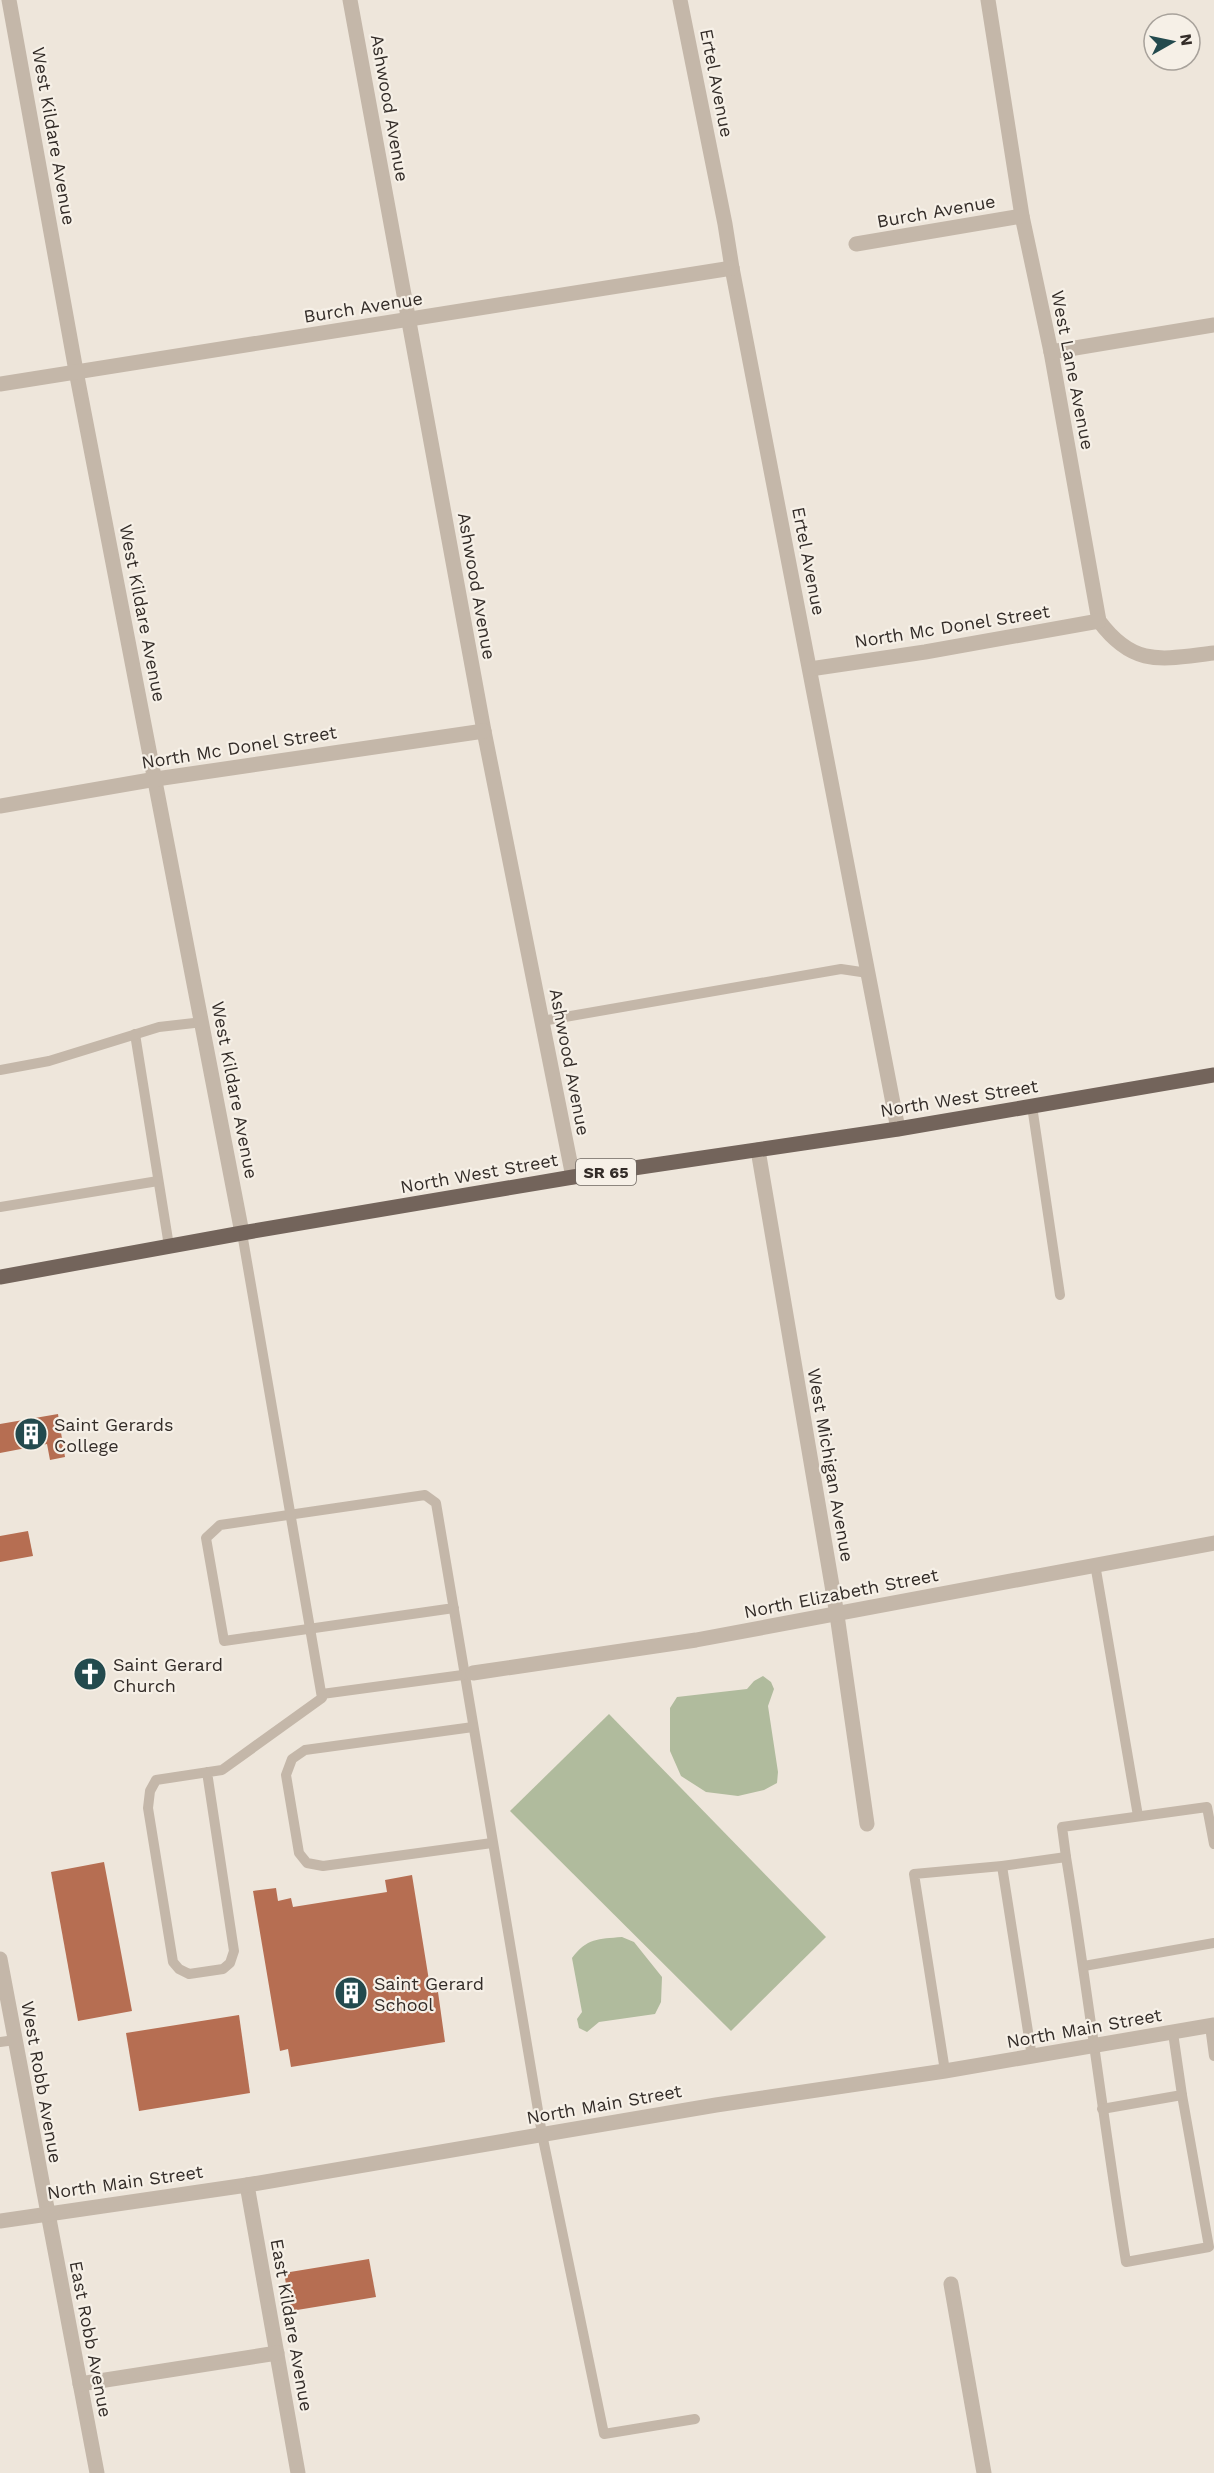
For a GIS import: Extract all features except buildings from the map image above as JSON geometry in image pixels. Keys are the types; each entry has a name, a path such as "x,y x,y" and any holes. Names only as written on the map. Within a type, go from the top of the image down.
{"main road":[{"name":"North West Street","path":"0,1277 573,1177 898,1129 1214,1075"}],"street":[{"name":"West Kildare Avenue","path":"9,0 76,371 242,1233"},
{"name":"Ashwood Avenue","path":"350,0 484,730 573,1177"},
{"name":"Ertel Avenue","path":"680,0 898,1129"},
{"name":"West Lane Avenue","path":"988,0 1022,216 1051,352 1099,621"},
{"name":"Burch Avenue","path":"856,244 1022,216"},
{"name":"Burch Avenue","path":"0,384 732,268"},
{"path":"1051,352 1214,325"},
{"path":"1099,621 1121,645 1139,655 1161,659 1214,653"},
{"name":"North Mc Donel Street","path":"810,669 925,652 1099,621"},
{"name":"North Mc Donel Street","path":"0,804 484,730"},
{"name":"West Michigan Avenue","path":"758,1150 837,1615 867,1824"},
{"name":"North Elizabeth Street","path":"469,1674 696,1640 1214,1543"},
{"name":"West Robb Avenue","path":"0,1959 8,2041 46,2213"},
{"name":"North Main Street","path":"0,2221 247,2185 728,2103 945,2071 1212,2026"},
{"name":"East Kildare Avenue","path":"247,2185 298,2473"},
{"name":"East Robb Avenue","path":"46,2213 97,2473"},
{"path":"951,2284 984,2473"},
{"path":"80,2384 277,2353"}],"lane":[{"path":"542,1021 841,969 868,973"},
{"path":"0,1070 49,1061 159,1027 203,1022"},
{"path":"135,1034 169,1246"},
{"path":"1032,1106 1060,1295"},
{"path":"0,1207 158,1181"},
{"path":"207,1772 234,1951 230,1963 223,1969 189,1974 173,1962 148,1808 150,1791 156,1780 207,1772 222,1770 322,1698 242,1233"},
{"path":"454,1608 224,1641 207,1538 220,1525 425,1496 436,1503 454,1608 469,1674 473,1727 542,2134 604,2434 695,2419"},
{"path":"1095,1564 1138,1816"},
{"path":"322,1694 469,1674"},
{"path":"473,1727 305,1750 292,1759 286,1775 299,1853 308,1863 323,1866 492,1843"},
{"path":"1173,2033 1209,2247 1126,2262 1101,2109 1084,1966 1062,1827 1207,1807 1214,1844"},
{"path":"945,2071 914,1874 1002,1866 1066,1857"},
{"path":"1002,1866 1032,2057"},
{"path":"1084,1966 1214,1942"},
{"path":"1212,2026 1214,2056"},
{"path":"1101,2109 1182,2095"}],"green space":[{"path":"763,1676 771,1682 774,1689 768,1706 778,1772 777,1783 764,1790 738,1796 706,1792 681,1776 670,1751 670,1708 677,1697 747,1689"},
{"path":"609,1714 826,1937 731,2031 510,1811"},
{"path":"622,1937 634,1942 662,1977 661,2002 655,2014 599,2022 587,2032 579,2028 577,2019 582,2012 572,1958 588,1943"}],"place":[{"name":"Saint Gerards College","path":"31,1434"},
{"name":"Saint Gerard Church","path":"90,1674"},
{"name":"Saint Gerard School","path":"351,1993"}]}
